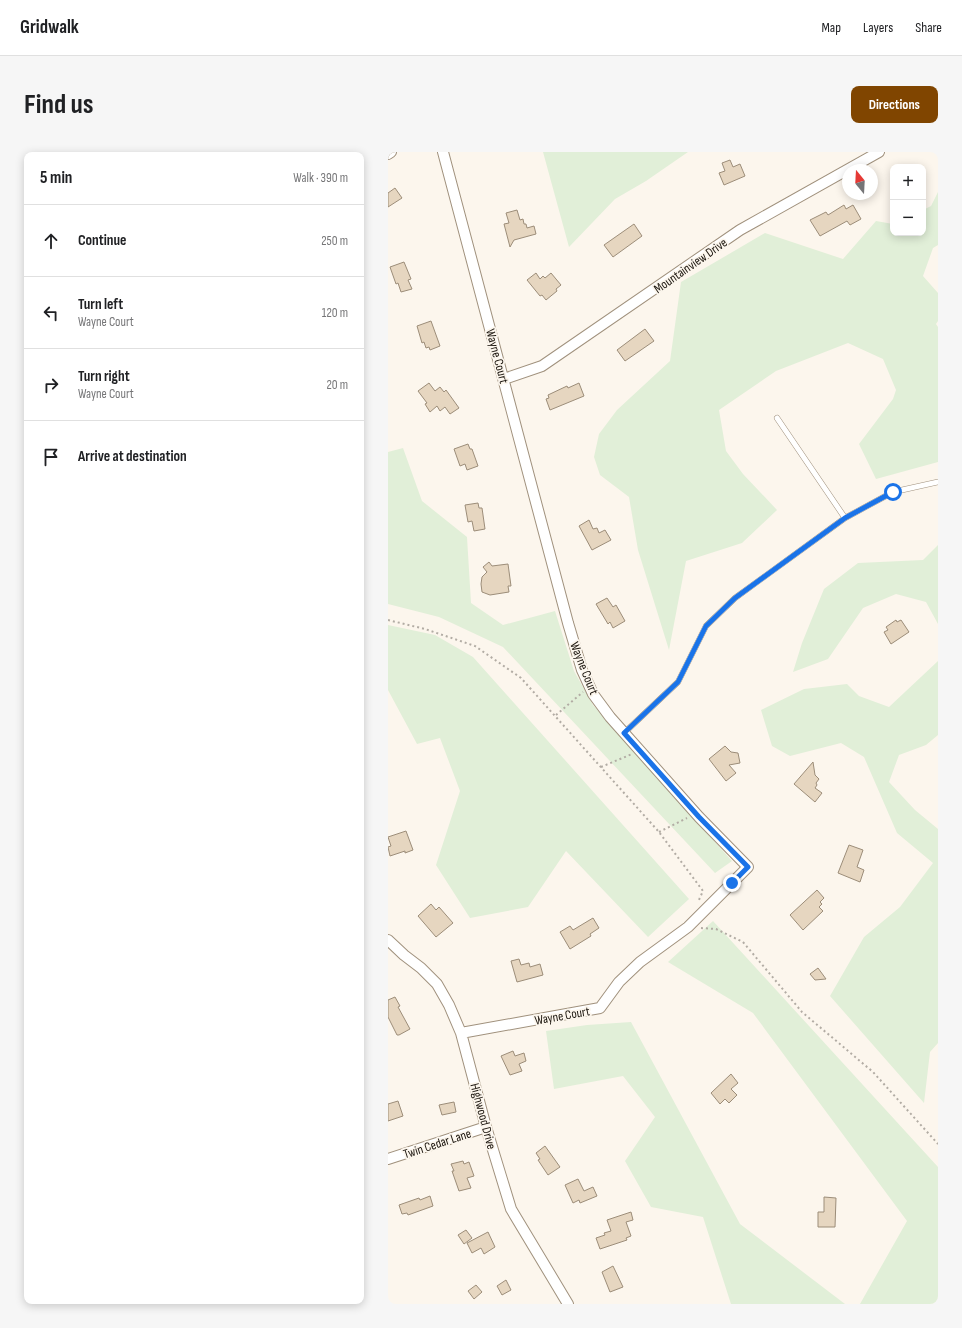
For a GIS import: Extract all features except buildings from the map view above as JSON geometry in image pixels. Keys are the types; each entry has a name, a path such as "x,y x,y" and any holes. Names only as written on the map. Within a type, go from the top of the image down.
{"street":[{"name":"Wayne Court","path":"443,152 568,623 582,670 593,694 610,717 696,814 748,867 688,927 640,962 619,982 600,1008 461,1033"},
{"name":"Mountainview Drive","path":"504,379 542,366 740,230 879,152"},
{"name":"Highwood Drive","path":"388,940 404,955 422,968 437,984 449,1005 461,1033 486,1127 511,1209 568,1304"},
{"name":"Twin Cedar Lane","path":"388,1159 486,1127"}],"lane":[{"path":"777,418 845,518"},
{"path":"624,733 678,682 706,626 735,598 845,518 893,492 938,482"}],"path":[{"path":"388,620 424,629 475,646 520,678 602,767 659,832 703,892 697,906"},
{"path":"555,715 590,686"},
{"path":"602,767 640,750"},
{"path":"659,832 696,814"},
{"path":"688,927 716,929 743,942 802,1012 873,1072 938,1144"}],"green space":[{"path":"543,152 688,152 646,181 615,199 569,247"},
{"path":"938,192 938,245 933,248 923,276 938,293 938,321 936,324 938,327 938,462 876,479 859,444 893,399 896,390 883,359 848,343 776,371 719,410 726,451 743,474 777,510 742,543 686,561 669,650 638,550 629,497 600,475 594,457 599,434 617,410 670,361 681,282 765,233 843,259 876,221 890,223 890,236 926,236 926,208 931,206"},
{"path":"403,448 422,501 467,537 471,603 503,625 555,611 574,671 593,705 732,861 715,873 503,647 439,617 388,604 388,452"},
{"path":"938,545 938,624 926,602 896,594 863,608 828,659 793,672 802,643 824,589 858,563 923,560"},
{"path":"388,625 435,635 473,657 689,899 648,937 566,851 528,907 470,918 436,865 460,791 440,738 417,744 388,690"},
{"path":"938,661 938,735 926,745 899,755 889,782 915,810 938,829 938,1043 930,1052 924,1103 830,996 864,937 900,907 933,863 897,833 864,757 841,743 790,756 772,746 761,710 804,689 847,684 859,696 889,707"},
{"path":"713,921 938,1167 938,1304 860,1304 907,1221 753,1013 668,962"},
{"path":"631,1022 740,1224 845,1304 731,1304 703,1217 651,1207 625,1161 655,1117 623,1076 554,1089 546,1031 587,1025"}],"route":[{"path":"732,883 748,867 699,817 624,733 678,682 706,626 735,598 845,518 893,492"}]}
